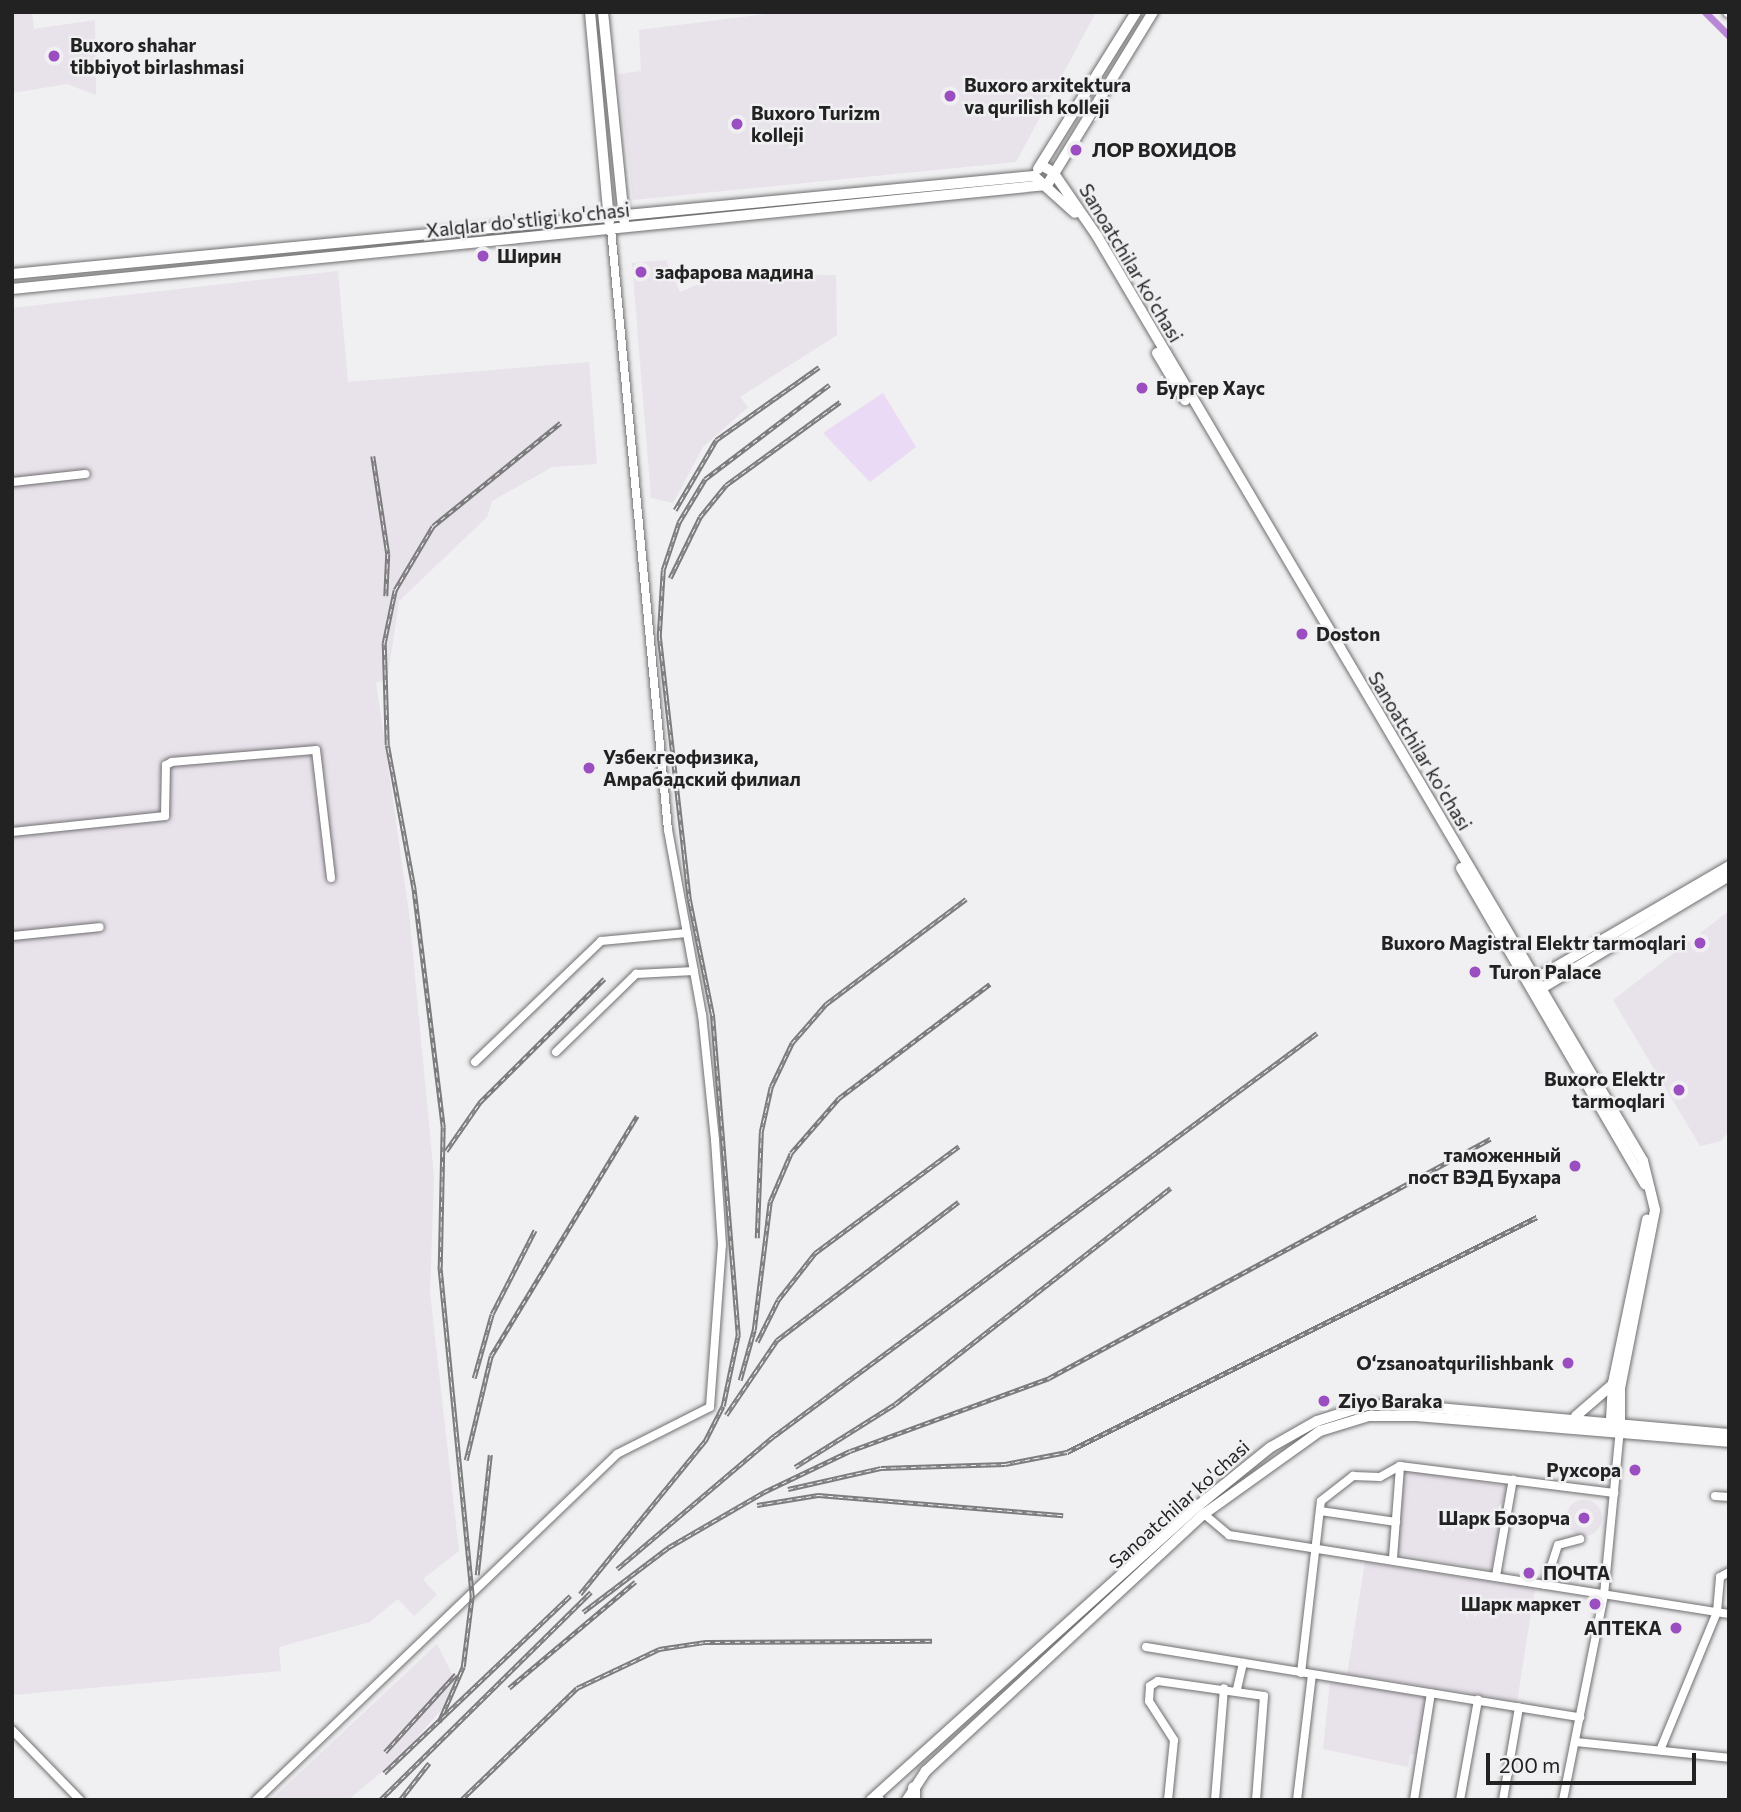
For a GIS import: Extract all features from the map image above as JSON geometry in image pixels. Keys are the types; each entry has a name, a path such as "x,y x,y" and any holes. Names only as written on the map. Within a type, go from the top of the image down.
{"main road":[{"path":"590,12 611,229"},
{"path":"603,12 625,227"},
{"path":"1034,176 1136,12"},
{"path":"1046,185 1153,12"},
{"name":"Sanoatchilar ko'chasi","path":"1041,165 1053,172 1535,986 1647,1189 1645,1236 1612,1401 1611,1420 1367,1405 1317,1421 1271,1447 1199,1505 1103,1602"},
{"name":"Xalqlar do'stligi ko'chasi","path":"12,274 1034,176"},
{"name":"Sanoatchilar ko'chasi","path":"1034,176 1046,185 1090,235 1535,986"},
{"name":"Xalqlar do'stligi ko'chasi","path":"12,289 1046,185"},
{"path":"1535,986 1729,866"},
{"path":"1535,986 1729,876"},
{"path":"1576,1416 1616,1386"},
{"name":"Sanoatchilar ko'chasi","path":"871,1800 1204,1514 1291,1446 1369,1416 1575,1430 1622,1426 1616,1386"},
{"path":"1575,1430 1595,1418 1612,1401"},
{"path":"1611,1420 1622,1426 1729,1442"},
{"path":"1622,1426 1729,1434"},
{"path":"907,1800 1103,1602"}],"street":[{"path":"256,1800 617,1454 710,1407 722,1245 694,971 668,830 611,229"},
{"path":"12,482 86,474"},
{"path":"12,832 165,816 166,765 172,762 316,750 331,878"},
{"path":"12,936 100,927"},
{"path":"475,1062 601,941 687,933"},
{"path":"556,1052 636,974 694,971"},
{"path":"1563,1800 1604,1595 1622,1426"},
{"path":"1301,1673 1321,1501 1353,1476 1380,1477 1400,1466 1614,1493"},
{"path":"1393,1558 1400,1466"},
{"path":"1496,1576 1513,1479"},
{"path":"1715,1496 1729,1497"},
{"path":"1320,1511 1396,1522"},
{"path":"1204,1514 1229,1535 1393,1558 1729,1614"},
{"path":"1545,1585 1558,1545 1580,1539"},
{"path":"1661,1748 1717,1612 1720,1577 1729,1572"},
{"path":"1146,1647 1580,1717"},
{"path":"1237,1689 1243,1663"},
{"path":"1297,1800 1312,1675"},
{"path":"1168,1800 1174,1740 1149,1701 1150,1686 1158,1681 1259,1692 1265,1700 1256,1800"},
{"path":"1215,1800 1224,1688"},
{"path":"1414,1800 1432,1693"},
{"path":"1461,1800 1478,1700"},
{"path":"1503,1800 1519,1707"},
{"path":"12,1730 80,1800"},
{"path":"1575,1742 1647,1753 1661,1748 1729,1758"}],"shaded area":[{"name":"Buxoro shahar tibbiyot birlashmasi","path":"12,12 32,12 34,29 95,20 96,95 67,84 12,93"},
{"path":"782,12 1096,12 1016,162 633,200 618,74 641,71 639,30"},
{"path":"666,260 680,292 723,274 836,275 837,335 740,397 748,407 703,447 673,503 651,498 632,263"},
{"path":"338,271 348,382 589,362 597,464 552,467 492,501 487,517 399,601 387,681 376,682 409,913 434,1177 430,1293 459,1551 423,1579 437,1595 414,1616 398,1599 370,1622 279,1647 281,1671 13,1695 12,308"},
{"path":"883,393 916,447 870,482 823,433"},
{"path":"1729,911 1729,1131 1721,1141 1700,1146 1613,1000"},
{"path":"1401,1468 1506,1487 1492,1570 1386,1552"},
{"name":"Шарк Бозорча","path":"1584,1500 1597,1505 1602,1518 1597,1531 1584,1536 1571,1531 1566,1518 1571,1505"},
{"path":"1365,1562 1535,1589 1517,1701 1347,1674"},
{"path":"437,1644 456,1682 450,1700 400,1757 348,1800 271,1800"},
{"path":"1330,1682 1428,1697 1419,1755 1410,1754 1408,1767 1323,1749"}],"waterway":[{"path":"1705,12 1729,36"}],"railway":[{"path":"675,510 716,440 819,367"},
{"path":"580,1594 705,1441 723,1406 738,1335 712,1014 689,899 659,636 663,570 679,522 705,479 829,385"},
{"path":"670,578 700,517 726,485 840,402"},
{"path":"439,1722 463,1667 472,1596 440,1267 443,1127 414,890 387,745 384,643 395,590 433,526 560,423"},
{"path":"373,456 388,554 386,596"},
{"path":"757,1238 761,1132 771,1087 792,1043 826,1004 966,899"},
{"path":"446,1151 480,1102 604,979"},
{"path":"740,1380 754,1330 770,1202 791,1153 839,1098 990,984"},
{"path":"617,1569 774,1436 1317,1033"},
{"path":"466,1460 491,1356 637,1116"},
{"path":"583,1612 669,1547 764,1492 850,1451 1049,1378 1490,1139"},
{"path":"757,1342 778,1300 815,1253 959,1146"},
{"path":"795,1467 895,1404 1170,1188"},
{"path":"726,1415 777,1340 958,1202"},
{"path":"788,1489 881,1468 1005,1464 1067,1452 1537,1217"},
{"path":"474,1378 492,1314 535,1230"},
{"path":"477,1575 490,1455"},
{"path":"757,1505 818,1495 1063,1515"},
{"path":"509,1688 635,1582"},
{"path":"380,1800 591,1592"},
{"path":"384,1773 570,1596"},
{"path":"461,1800 577,1688 659,1649 705,1642 932,1641"},
{"path":"385,1752 456,1674"},
{"path":"400,1800 429,1763"}],"place":[{"name":"Buxoro shahar tibbiyot birlashmasi","path":"54,56"},
{"name":"Buxoro arxitektura va qurilish kolleji","path":"950,96"},
{"name":"Buxoro Turizm kolleji","path":"737,124"},
{"name":"ЛОР ВОХИДОВ","path":"1076,150"},
{"name":"Ширин","path":"483,256"},
{"name":"зафарова мадина","path":"641,272"},
{"name":"Бургер Хаус","path":"1142,388"},
{"name":"Doston","path":"1302,634"},
{"name":"Узбекгеофизика, Амрабадский филиал","path":"589,768"},
{"name":"Buxoro Magistral Elektr tarmoqlari","path":"1700,943"},
{"name":"Turon Palace","path":"1475,972"},
{"name":"Buxoro Elektr tarmoqlari","path":"1679,1090"},
{"name":"таможенный пост ВЭД Бухара","path":"1575,1166"},
{"name":"Oʻzsanoatqurilishbank","path":"1568,1363"},
{"name":"Ziyo Baraka","path":"1324,1401"},
{"name":"Рухсора","path":"1635,1470"},
{"name":"Шарк Бозорча","path":"1584,1518"},
{"name":"ПОЧТА","path":"1529,1573"},
{"name":"Шарк маркет","path":"1595,1604"},
{"name":"АПТЕКА","path":"1676,1628"}]}
